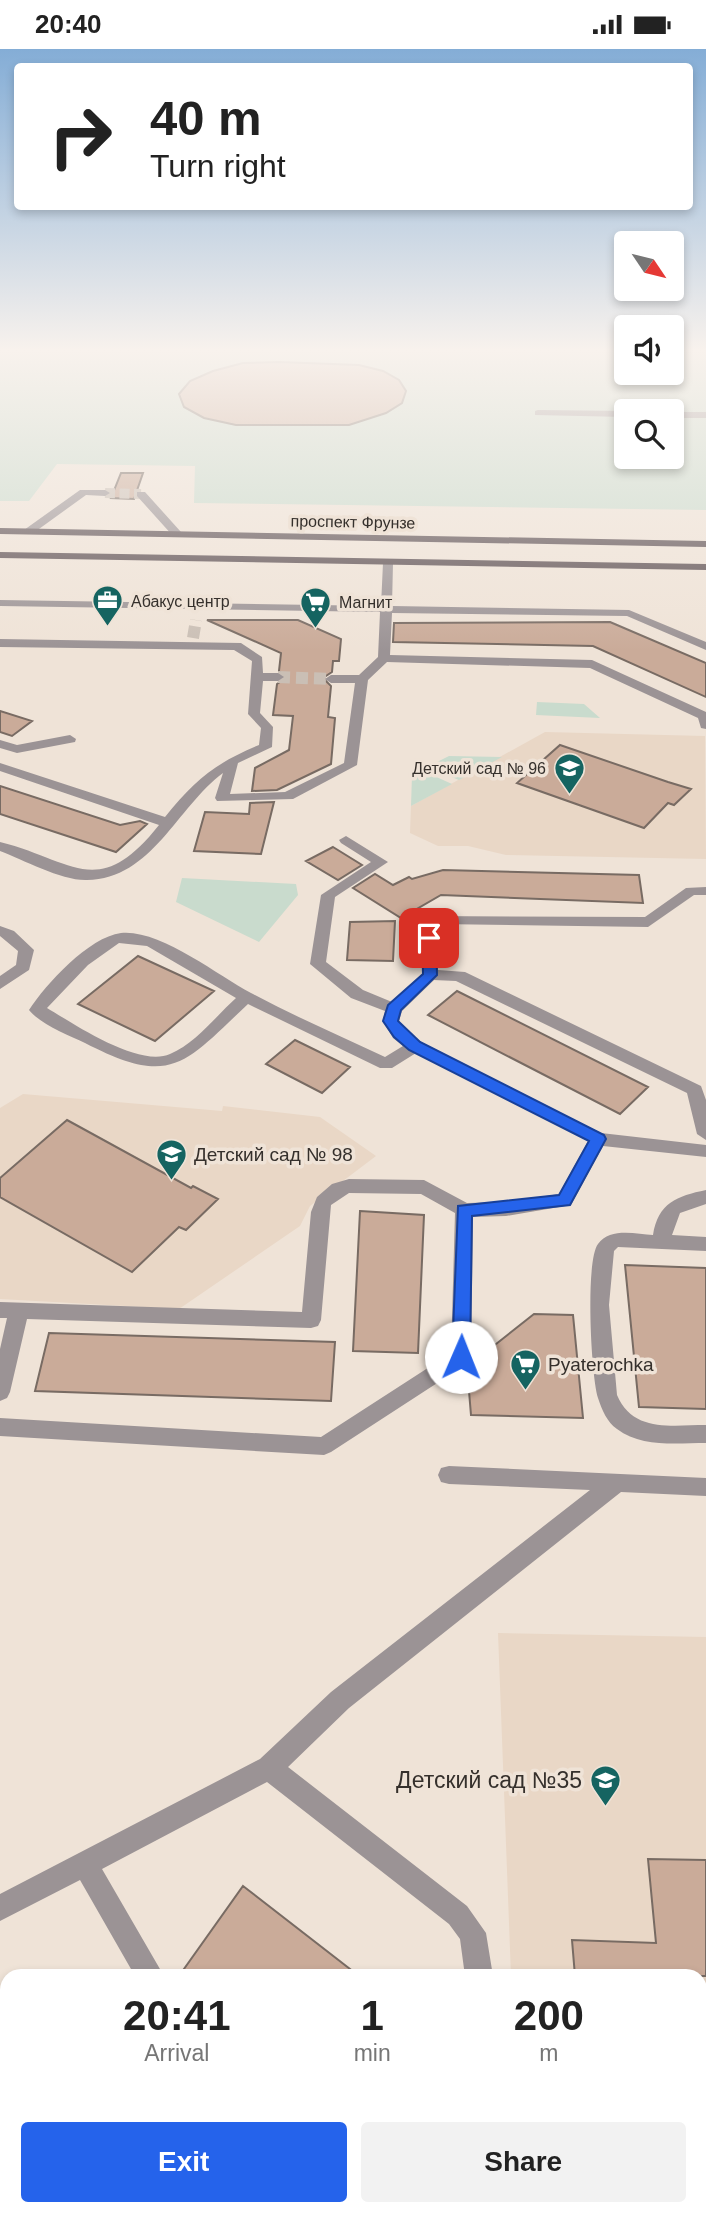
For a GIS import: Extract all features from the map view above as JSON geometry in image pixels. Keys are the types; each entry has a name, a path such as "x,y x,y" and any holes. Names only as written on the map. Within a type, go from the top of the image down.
{"main road":[{"name":"проспект Фрунзе","path":"0,531 706,544"},
{"path":"0,555 706,567"}],"street":[{"path":"28,532 84,492 105,493"},
{"path":"141,494 177,534"},
{"path":"232,763 222,798 288,796 350,765 362,679 384,658 388,563"},
{"path":"0,603 629,613 706,646"},
{"path":"196,619 198,607"},
{"path":"0,643 192,641 237,646 258,660 254,715 267,727 265,747 216,771 165,822 144,854 124,867 85,876 0,846"},
{"path":"384,658 592,664 704,716 706,725"},
{"path":"257,677 278,677"},
{"path":"331,679 362,679"},
{"path":"0,744 18,749 70,739"},
{"path":"0,767 165,822"},
{"path":"346,840 381,862 328,895 318,964 357,994 394,1009"},
{"path":"430,975 429,919 648,922 691,891 706,891"},
{"path":"0,931 9,934 26,950 23,967 0,984"},
{"path":"246,997 176,1059 161,1063 118,1053 37,1010 50,991 115,939 135,939 152,943 246,997 386,1064 415,1046"},
{"path":"706,1134 695,1090 459,976 430,975 394,1009 391,1021 399,1034 415,1046 598,1139 706,1151"},
{"path":"0,1392 10,1310 311,1320 320,1212 329,1195 349,1186 424,1187 464,1210 565,1200 598,1139"},
{"path":"662,1240 664,1216 673,1206 706,1197"},
{"path":"0,1427 324,1447 461,1357 464,1210"},
{"path":"706,1244 624,1238 614,1240 605,1248 599,1305 607,1395 611,1408 627,1428 639,1432 706,1434"},
{"path":"449,1475 706,1487"},
{"path":"0,1908 269,1768 340,1700 617,1482"},
{"path":"269,1768 458,1915 473,1933 478,1969"},
{"path":"85,1864 146,1969"}],"shaded area":[{"name":"Детский сад № 96","path":"545,732 705,736 706,859 506,855 468,846 438,846 410,833 411,806"},
{"name":"Детский сад № 98","path":"23,1094 222,1111 223,1106 320,1117 376,1156 310,1206 300,1226 179,1309 0,1299 0,1108"},
{"name":"Детский сад №35","path":"498,1633 706,1637 706,1969 511,1969"}],"green space":[{"path":"0,449 614,449 614,469 684,469 684,449 706,449 706,510 194,503 195,466 57,464 29,501 0,501"},
{"path":"537,702 584,704 600,718 536,715"},
{"path":"449,756 502,757 459,780 427,767"},
{"path":"412,775 432,775 452,784 411,806"},
{"path":"182,878 296,884 298,895 259,942 176,902"}],"building":[{"path":"121,473 143,473 134,499 111,498"},
{"path":"207,620 298,620 341,639 339,661 333,661 332,672 323,678 331,686 328,717 335,718 331,764 277,790 252,791 255,768 289,750 293,716 273,715 277,684 286,678 279,671 281,653"},
{"path":"610,622 706,663 706,697 593,646 393,642 394,623"},
{"path":"0,711 32,721 12,736 0,732"},
{"path":"560,745 691,789 674,805 668,803 644,828 517,783"},
{"path":"0,786 120,825 140,821 147,824 116,852 0,814"},
{"path":"274,802 261,854 194,851 205,812 249,814 250,803"},
{"path":"333,847 362,865 338,880 306,861"},
{"path":"443,870 639,875 643,903 441,895 401,918 353,888 375,874 393,885 409,877 412,879"},
{"path":"395,921 393,961 347,960 350,922"},
{"path":"138,956 214,991 155,1041 78,1004"},
{"path":"457,991 648,1087 620,1114 428,1015"},
{"path":"295,1040 350,1067 322,1093 266,1064"},
{"path":"67,1120 191,1188 193,1186 218,1199 186,1230 179,1227 132,1272 0,1197 0,1178"},
{"path":"360,1211 424,1215 418,1353 353,1351"},
{"path":"625,1265 706,1268 706,1409 639,1407"},
{"path":"534,1314 573,1315 583,1418 471,1415 467,1367"},
{"path":"49,1333 335,1342 331,1401 35,1391"},
{"path":"648,1859 706,1860 706,1969 574,1969 572,1940 656,1943"},
{"path":"243,1886 350,1969 184,1969"}],"tunnel":[{"path":"105,493 141,494"},
{"path":"193,638 196,620"},
{"path":"278,677 331,679"}],"place":[{"name":"Абакус центр","path":"108,628"},
{"name":"Магнит","path":"316,629"},
{"name":"Детский сад № 96","path":"569,795"},
{"name":"Детский сад № 98","path":"171,1181"},
{"name":"Pyaterochka","path":"525,1391"},
{"name":"Детский сад №35","path":"605,1807"}],"route":[{"path":"429,938 430,975 394,1009 391,1021 399,1034 415,1046 598,1139 565,1200 506,1209 464,1210 461,1357"}]}
